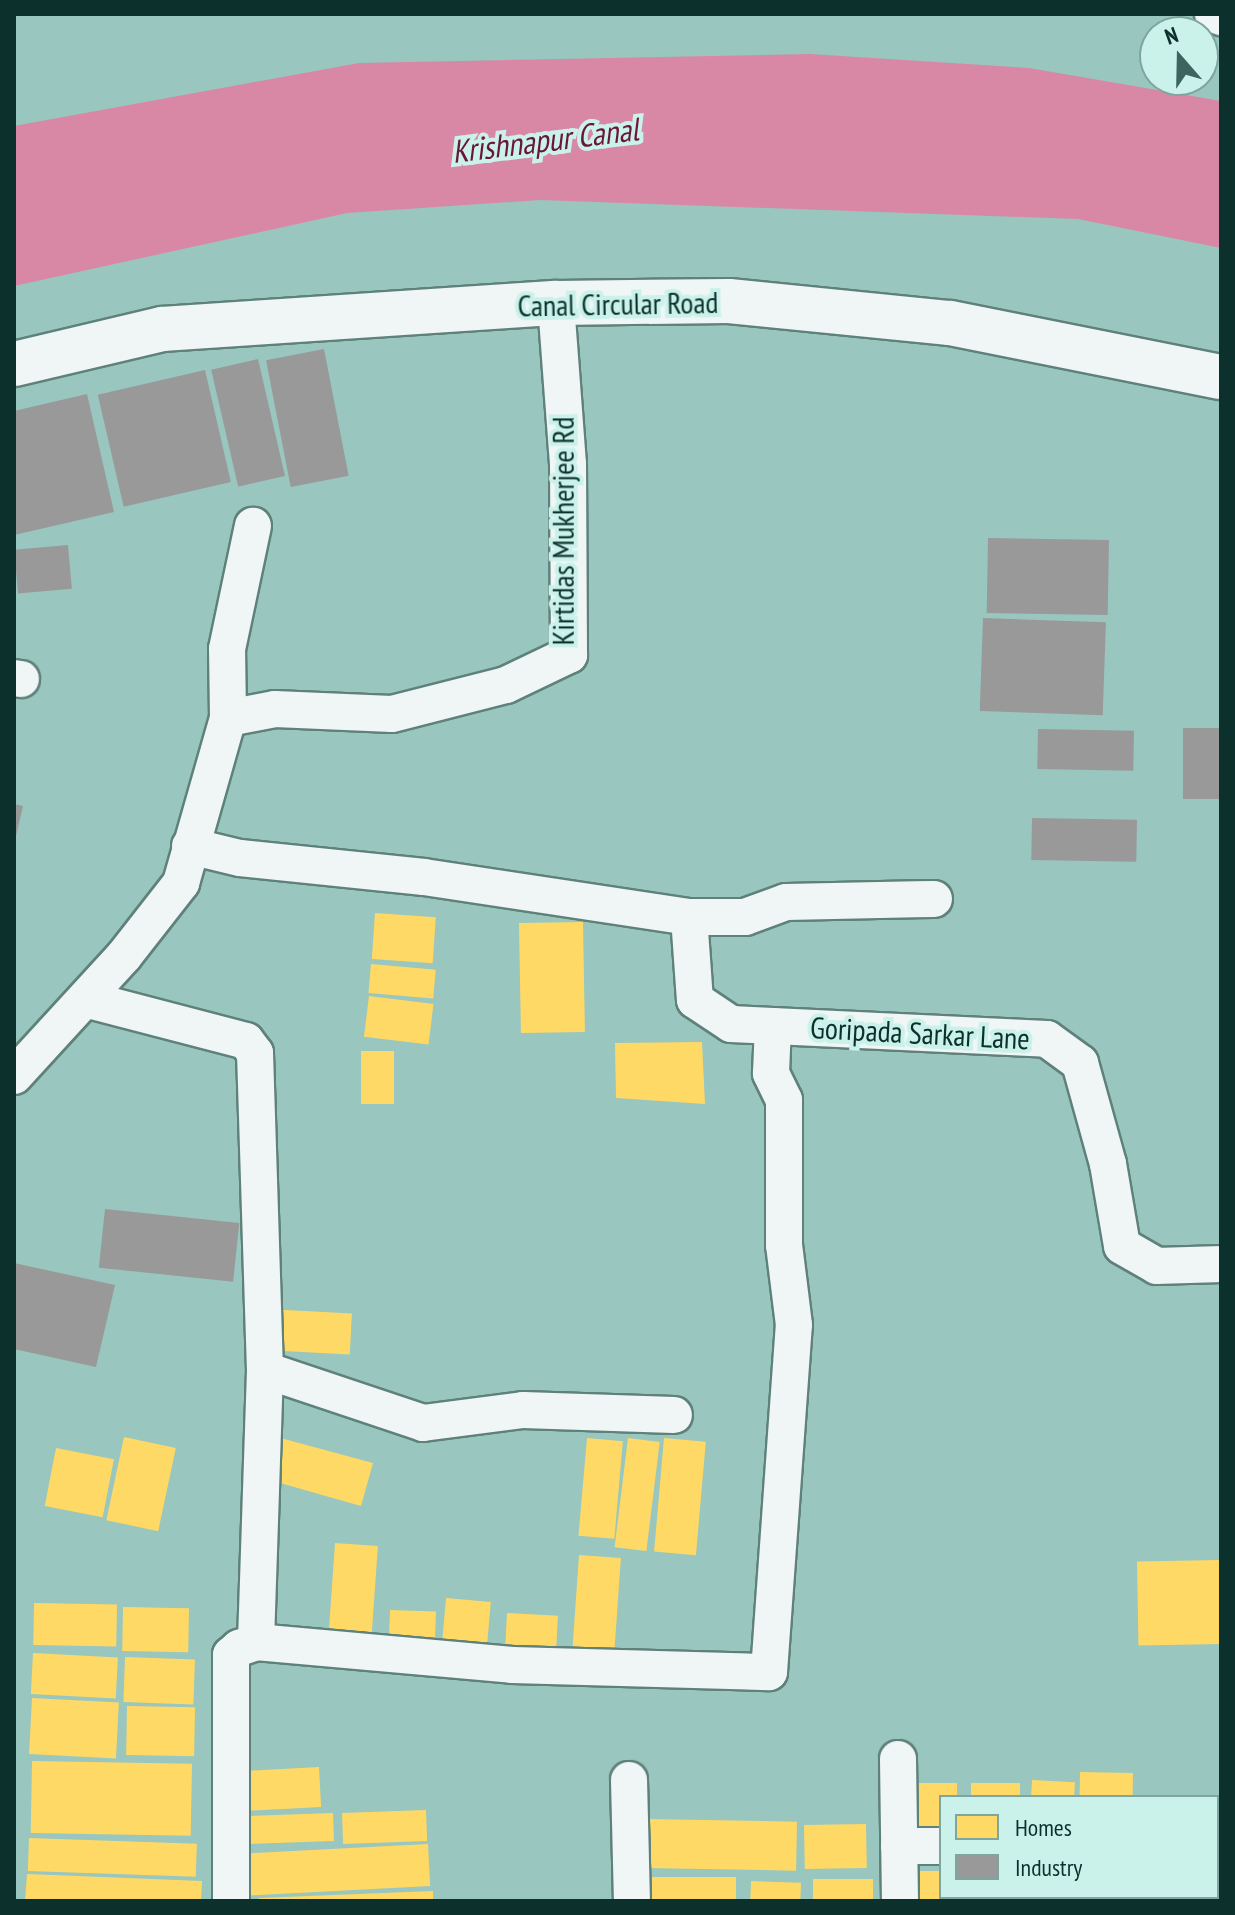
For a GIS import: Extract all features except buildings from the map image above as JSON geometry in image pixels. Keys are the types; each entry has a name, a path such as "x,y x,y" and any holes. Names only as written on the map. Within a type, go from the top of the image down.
{"main road":[{"name":"Canal Circular Road","path":"14,364 162,329 556,303 729,301 950,323 1221,377"}],"street":[{"path":"1213,14 1221,17"},
{"name":"Kirtidas Mukherjee Rd","path":"228,718 275,709 392,714 506,685 569,655 568,464 556,303"},
{"path":"14,1076 85,999 181,883 228,718 227,649 253,526"},
{"path":"190,846 240,858 424,877 689,917 745,917 786,902 934,899"},
{"name":"Goripada Sarkar Lane","path":"689,917 695,1000 731,1024 1047,1039 1080,1063 1108,1164 1122,1246 1157,1266 1221,1264"},
{"path":"85,999 253,1046 265,1370 256,1642"},
{"path":"231,1901 231,1655 256,1642 512,1665 769,1672 794,1325 784,1245 784,1100 771,1073 773,1026"},
{"path":"265,1370 423,1423 523,1410 674,1415"},
{"path":"898,1759 900,1901"},
{"path":"629,1780 632,1901"},
{"path":"899,1846 939,1846"}],"water":[{"name":"Krishnapur Canal","path":"810,54 1029,68 1139,87 1139,96 1192,96 1221,101 1221,248 1078,219 540,200 347,213 14,286 14,126 359,63"}]}
